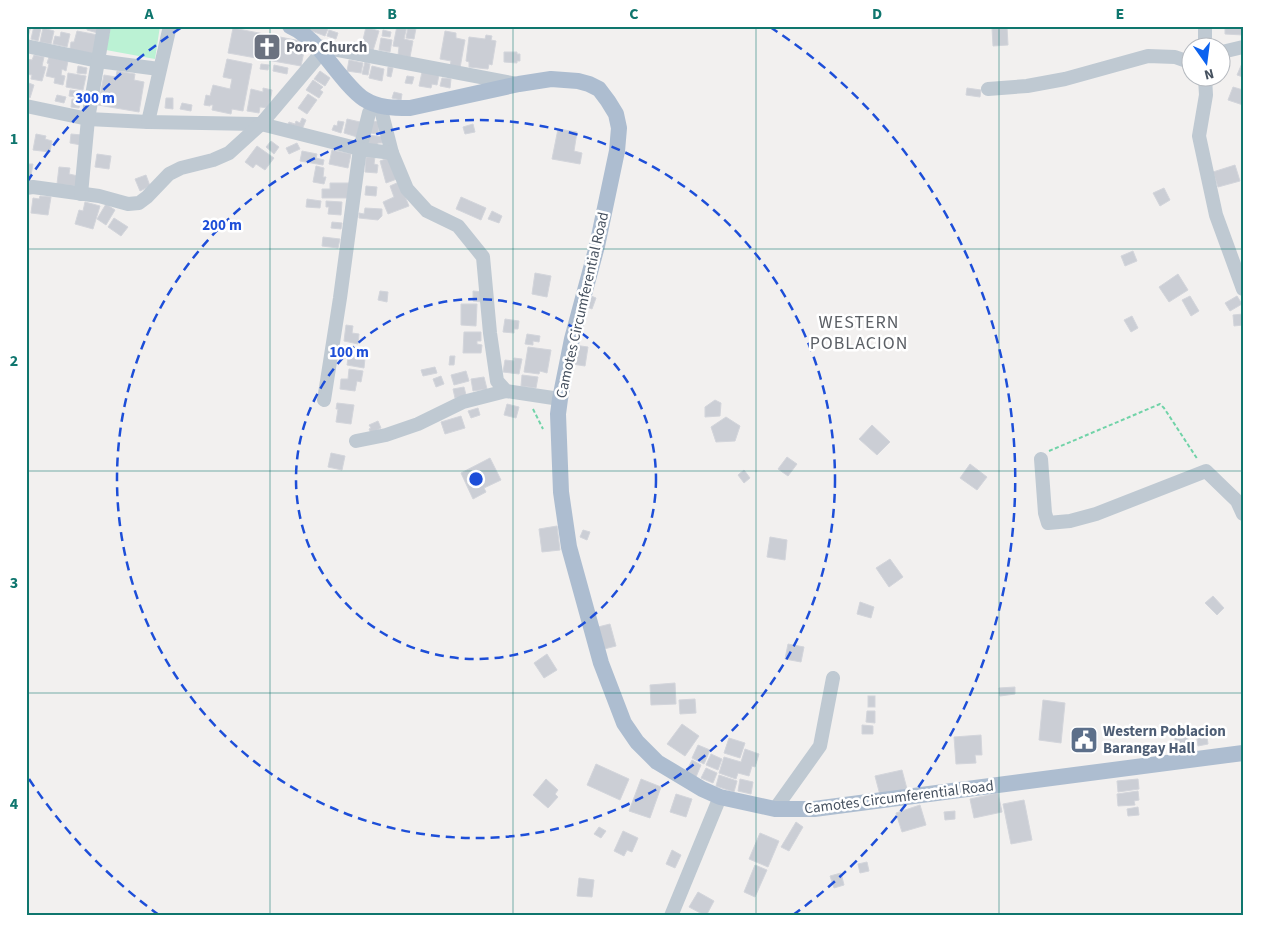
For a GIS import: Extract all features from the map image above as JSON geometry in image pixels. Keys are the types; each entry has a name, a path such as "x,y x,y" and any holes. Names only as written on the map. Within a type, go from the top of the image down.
{"main road":[{"name":"Camotes Circumferential Road","path":"290,26 297,29 319,49 356,92 365,100 378,105 393,108 410,108 519,84 551,79 578,81 599,89 616,114 618,128 617,150 597,246 572,339 560,399 558,414 561,492 569,547 601,663 624,723 637,742 656,762 702,789 720,797 775,809 814,809 1243,753"}],"street":[{"path":"81,194 88,119 104,26"},
{"path":"148,122 170,26"},
{"path":"26,46 98,61 159,69"},
{"path":"26,188 32,187 99,196 128,204 139,203 169,174 181,168 213,160 229,153 261,124 319,49 519,84"},
{"path":"988,90 1027,86 1065,79 1148,56 1174,56 1182,59"},
{"path":"1206,88 1199,136 1216,215 1243,289"},
{"path":"324,400 360,149 369,113 378,105 392,153 407,189 427,211 458,226 483,257 490,333 497,381 506,391"},
{"path":"26,106 88,119 261,124 360,149 392,153"},
{"path":"356,440 386,435 418,424 463,402 506,391 560,399"},
{"path":"1041,459 1045,514 1048,523 1070,521 1096,514 1206,471 1237,501 1243,514"},
{"path":"775,809 820,746 833,678"},
{"path":"671,916 720,797"}],"path":[{"path":"1041,459 1046,452 1160,404 1206,471"},
{"path":"528,405 534,410 545,435"}],"green space":[{"path":"111,26 160,26 155,59 106,50"}],"building":[{"path":"26,26 31,26 28,37 26,37"},
{"path":"34,26 41,28 38,41 31,39"},
{"path":"87,26 100,26 98,33 87,30"},
{"path":"305,26 321,26 328,29 325,36 304,28"},
{"path":"397,26 407,26 404,39 413,41 410,57 398,55 399,47 393,46"},
{"path":"1225,26 1243,26 1243,35 1225,34"},
{"path":"366,27 379,31 372,54 352,49 354,42 362,44"},
{"path":"408,27 416,28 414,39 406,38"},
{"path":"1007,27 1008,45 993,46 992,28"},
{"path":"43,28 54,31 51,44 40,42"},
{"name":"Poro Church","path":"233,28 306,42 301,66 228,53"},
{"path":"329,30 338,33 336,39 327,36"},
{"path":"383,30 391,32 390,37 382,36"},
{"path":"77,31 98,35 93,54 70,49 71,42 74,42"},
{"path":"445,31 456,33 456,38 465,40 460,68 450,66 451,61 440,59"},
{"path":"61,32 70,34 67,47 53,44 55,36 60,37"},
{"path":"486,35 492,36 491,40 496,41 492,65 489,64 488,69 469,67 469,62 466,61 469,37 485,39"},
{"path":"381,38 392,40 390,52 379,50"},
{"path":"504,52 517,52 517,54 520,54 520,61 517,61 517,63 504,62"},
{"path":"34,55 44,57 42,66 46,67 42,81 31,79 32,75 26,74 26,59 32,60"},
{"path":"49,57 68,61 66,71 62,69 61,75 65,76 63,85 54,83 55,78 46,76"},
{"path":"227,59 252,64 243,111 232,109 231,114 212,110 213,105 204,105 206,95 210,96 213,85 230,89 232,79 223,77"},
{"path":"349,60 363,63 361,73 347,71"},
{"path":"1243,61 1243,77 1237,75"},
{"path":"365,62 370,64 368,75 362,74"},
{"path":"261,64 269,65 268,70 260,69"},
{"path":"274,65 288,68 287,74 273,71"},
{"path":"78,66 87,68 86,74 77,73"},
{"path":"372,66 384,69 382,81 369,78"},
{"path":"388,67 393,68 391,77 387,76"},
{"path":"117,71 135,74 134,80 144,82 139,112 98,105 104,75 116,77"},
{"path":"320,71 330,78 325,86 314,79"},
{"path":"422,72 439,75 437,85 432,84 431,88 419,86"},
{"path":"68,73 86,76 83,90 66,87"},
{"path":"407,76 414,77 412,84 405,83"},
{"path":"442,78 451,79 450,88 440,86"},
{"path":"313,80 323,87 320,90 323,92 319,98 306,90"},
{"path":"26,82 34,85 30,98 26,96"},
{"path":"1233,87 1243,90 1243,105 1228,100"},
{"path":"263,88 272,90 269,108 260,107 259,113 247,111 251,89 263,92"},
{"path":"967,88 981,90 980,97 966,95"},
{"path":"70,90 84,92 83,98 69,96"},
{"path":"394,92 402,94 401,100 392,98"},
{"path":"308,94 317,100 307,114 298,108"},
{"path":"57,95 66,97 64,103 55,101"},
{"path":"166,98 173,98 173,109 165,108"},
{"path":"72,99 81,100 79,108 71,107"},
{"path":"182,103 192,105 191,111 180,109"},
{"path":"302,118 306,120 301,132 287,126 289,122 295,124 296,121 300,123"},
{"path":"347,119 360,122 357,137 344,133"},
{"path":"338,121 344,122 341,133 332,130 334,125 337,126"},
{"path":"372,121 379,122 378,134 370,133"},
{"path":"473,124 475,132 465,134 463,127"},
{"path":"558,129 577,132 574,151 582,153 580,164 552,159"},
{"path":"36,134 46,136 45,139 52,141 50,152 33,150"},
{"path":"71,134 82,135 81,145 70,143"},
{"path":"369,135 383,137 382,143 378,143 377,146 368,145"},
{"path":"271,141 279,147 274,154 266,147"},
{"path":"297,143 300,149 289,154 286,148"},
{"path":"257,146 274,158 265,170 256,164 253,168 245,162"},
{"path":"332,150 351,154 348,168 329,164"},
{"path":"302,151 317,154 316,158 324,160 323,165 300,161"},
{"path":"97,154 111,156 109,169 95,167"},
{"path":"366,157 375,157 374,164 378,165 377,173 365,172"},
{"path":"391,157 397,179 386,183 380,161"},
{"path":"26,164 33,164 30,181 26,181"},
{"path":"1235,165 1240,181 1218,187 1213,172"},
{"path":"316,166 324,168 323,177 326,177 324,184 313,182"},
{"path":"59,167 70,168 69,174 78,176 76,186 57,184"},
{"path":"146,175 150,186 140,191 135,179"},
{"path":"399,182 409,206 388,214 383,202 394,197 390,186"},
{"path":"330,183 349,183 349,198 322,198 322,189 330,189"},
{"path":"366,186 377,187 376,196 365,195"},
{"path":"1164,188 1170,200 1160,206 1153,193"},
{"path":"40,196 51,197 48,215 31,213 33,198 39,199"},
{"path":"461,197 486,208 481,220 456,209"},
{"path":"307,199 321,201 320,208 306,207"},
{"path":"326,201 342,202 341,215 328,214 329,207 326,207"},
{"path":"85,202 100,206 93,229 75,224 79,210 83,211"},
{"path":"106,204 115,210 106,225 97,219"},
{"path":"365,208 382,209 382,216 378,220 359,218 359,213 364,214"},
{"path":"492,211 502,216 499,223 488,219"},
{"path":"114,218 128,227 121,236 108,227"},
{"path":"332,222 342,223 341,229 331,228"},
{"path":"323,237 340,239 338,248 322,246"},
{"path":"1133,251 1137,261 1125,266 1121,256"},
{"path":"535,273 551,276 547,297 532,294"},
{"path":"1178,274 1188,290 1169,302 1159,287"},
{"path":"380,291 388,292 387,302 378,300"},
{"path":"473,291 483,292 483,302 473,301"},
{"path":"589,295 596,298 592,309 585,306"},
{"path":"1190,296 1199,311 1191,316 1182,300"},
{"path":"1237,296 1242,304 1230,311 1225,303"},
{"path":"461,304 477,304 476,326 461,325"},
{"path":"1243,314 1243,325 1234,326 1233,315"},
{"path":"1132,316 1138,328 1131,332 1124,320"},
{"path":"505,319 519,321 518,329 514,329 514,333 503,332"},
{"path":"346,325 353,326 352,333 359,334 358,344 344,341"},
{"path":"464,332 481,332 481,341 477,341 477,344 482,345 481,353 463,353"},
{"path":"527,334 540,336 539,342 533,341 533,345 525,344"},
{"path":"574,345 588,347 585,366 572,364"},
{"path":"528,347 551,350 547,373 540,371 539,374 524,372"},
{"path":"346,353 365,358 364,368 347,365 348,358 345,358"},
{"path":"450,356 455,356 454,365 449,365"},
{"path":"514,358 522,359 519,374 503,372 505,360 514,361"},
{"path":"435,367 437,373 423,376 421,370"},
{"path":"349,369 363,371 361,382 357,381 355,391 340,389 341,379 348,379"},
{"path":"466,371 469,381 454,385 451,375"},
{"path":"522,375 538,377 536,388 521,386"},
{"path":"441,376 444,384 436,387 433,379"},
{"path":"484,377 487,389 473,391 471,379"},
{"path":"464,387 466,395 455,398 453,389"},
{"path":"715,400 721,403 720,416 705,417 705,407"},
{"path":"337,403 354,405 351,424 336,422"},
{"path":"507,404 519,407 516,418 504,415"},
{"path":"478,408 480,415 471,418 468,411"},
{"path":"461,416 465,428 445,434 441,422"},
{"path":"726,417 740,426 735,441 716,442 711,427"},
{"path":"378,421 381,428 371,433 369,425"},
{"path":"872,425 890,442 877,455 859,439"},
{"path":"331,453 345,456 342,470 328,467"},
{"path":"787,457 797,464 788,476 778,469"},
{"path":"490,458 501,480 484,488 486,492 473,499 461,473"},
{"path":"970,464 987,477 977,490 960,478"},
{"path":"744,470 750,478 744,483 738,475"},
{"path":"557,526 560,550 542,552 539,529"},
{"path":"583,530 590,532 587,540 580,537"},
{"path":"770,537 787,540 785,560 767,557"},
{"path":"890,559 903,577 889,587 876,568"},
{"path":"1213,596 1224,608 1217,615 1205,603"},
{"path":"860,602 874,607 871,618 857,614"},
{"path":"610,624 616,646 604,649 598,627"},
{"path":"788,644 804,647 801,662 785,659"},
{"path":"547,654 557,670 544,678 534,663"},
{"path":"675,683 676,704 651,705 650,685"},
{"path":"1015,687 1015,694 1000,696 999,688"},
{"path":"868,696 875,696 875,707 868,707"},
{"path":"695,699 696,713 680,714 679,700"},
{"path":"1043,700 1065,703 1061,743 1039,740"},
{"path":"867,711 875,711 875,723 866,722"},
{"path":"682,724 699,736 685,756 667,744"},
{"path":"862,725 873,726 873,734 862,734"},
{"path":"1187,729 1189,745 1176,747 1174,732"},
{"path":"1206,729 1208,744 1198,746 1196,731"},
{"name":"Western Poblacion Barangay Hall","path":"1077,730 1092,731 1091,750 1077,749"},
{"path":"981,735 982,755 975,755 976,763 956,764 954,737"},
{"path":"729,738 745,743 740,758 724,753"},
{"path":"698,745 710,750 704,764 692,758"},
{"path":"745,749 759,754 755,767 752,766 749,776 738,773 736,779 719,773 724,757 741,762"},
{"path":"711,754 722,759 718,770 706,765"},
{"path":"692,760 701,765 696,777 686,772"},
{"path":"596,764 629,779 620,800 587,785"},
{"path":"706,768 717,773 713,783 701,778"},
{"path":"902,770 907,789 880,795 875,776"},
{"path":"719,775 737,781 734,792 716,786"},
{"path":"546,779 558,790 555,794 558,797 548,808 533,795"},
{"path":"641,779 661,787 650,818 629,811"},
{"path":"740,779 753,782 751,794 738,791"},
{"path":"1138,779 1139,789 1118,792 1117,781"},
{"path":"1138,791 1139,800 1134,801 1135,805 1118,806 1117,794"},
{"path":"998,793 1002,812 974,818 970,799"},
{"path":"676,794 692,799 686,817 670,812"},
{"path":"1024,800 1032,840 1011,844 1003,804"},
{"path":"920,805 926,825 902,832 896,813"},
{"path":"1138,807 1139,815 1128,816 1127,809"},
{"path":"955,811 955,819 945,820 944,812"},
{"path":"796,822 803,827 789,851 781,847"},
{"path":"599,827 606,831 601,838 594,834"},
{"path":"623,831 638,838 632,852 627,850 624,856 614,851"},
{"path":"760,833 779,841 768,867 749,859"},
{"path":"672,850 681,855 675,868 666,864"},
{"path":"867,862 869,871 860,873 858,864"},
{"path":"755,865 767,870 755,897 744,892"},
{"path":"841,873 844,885 834,888 830,876"},
{"path":"579,878 594,880 592,897 577,896"},
{"path":"698,892 714,901 706,916 689,907"}],"place":[{"name":"Poro Church","path":"267,47"},
{"name":"Western Poblacion Barangay Hall","path":"1084,740"}],"district":[{"name":"WESTERN POBLACION","path":"859,332"}]}
